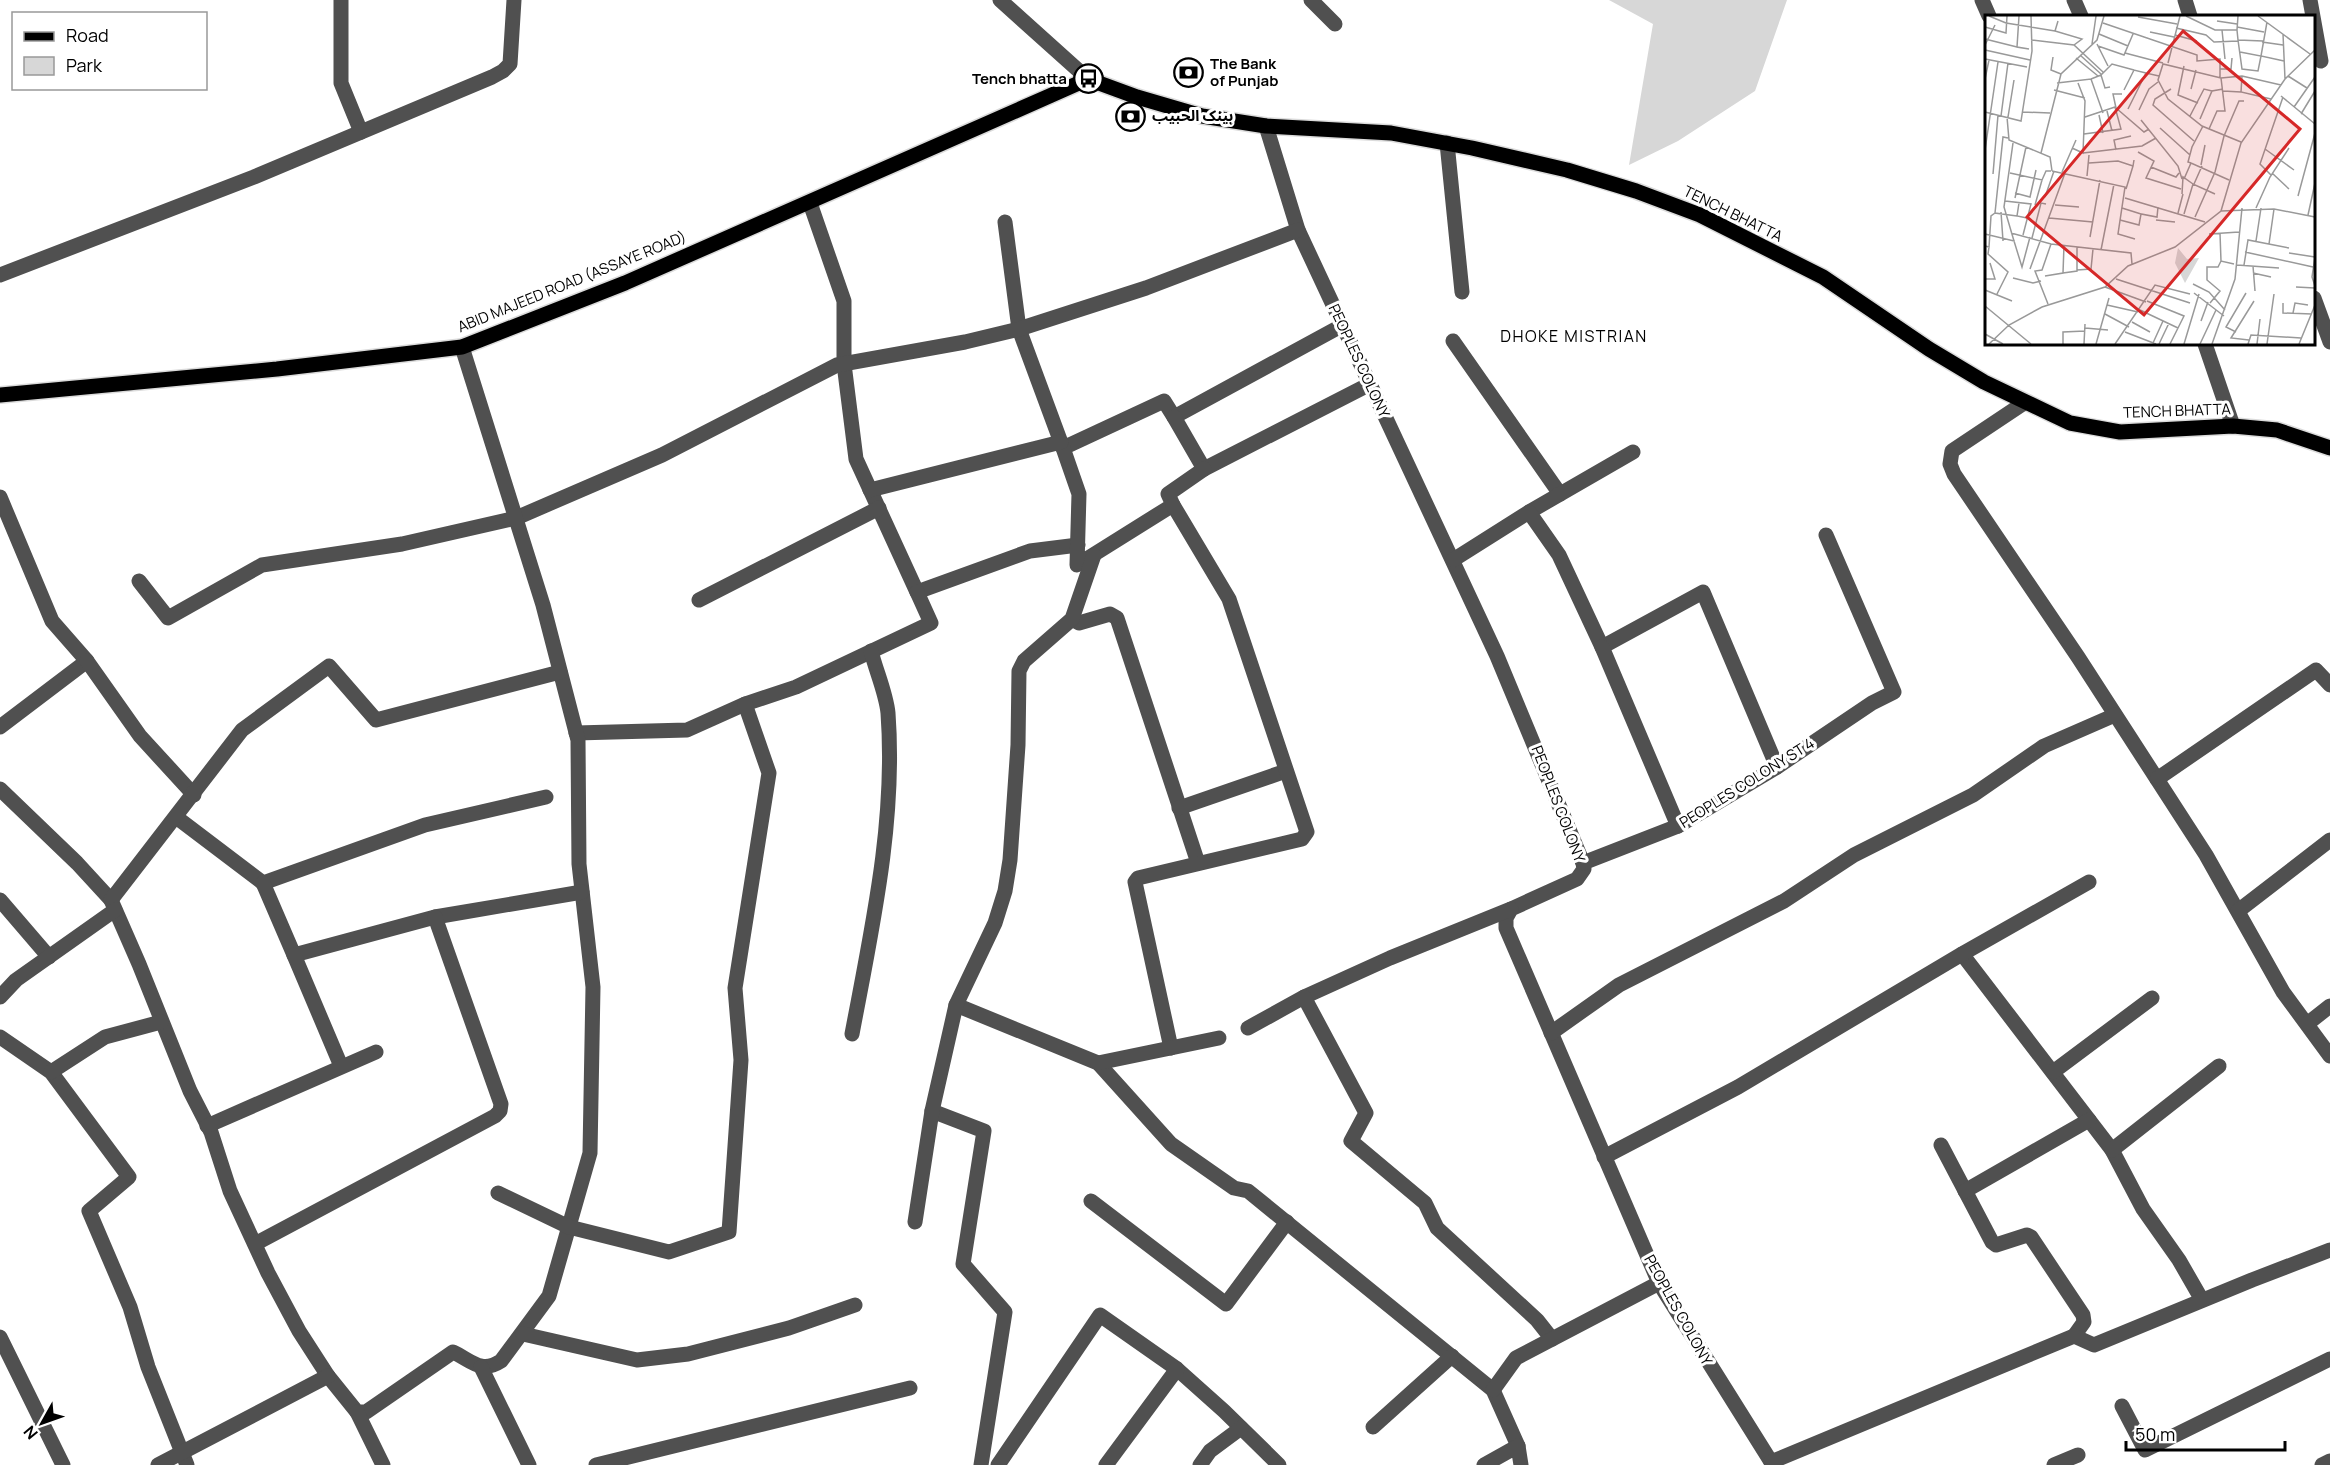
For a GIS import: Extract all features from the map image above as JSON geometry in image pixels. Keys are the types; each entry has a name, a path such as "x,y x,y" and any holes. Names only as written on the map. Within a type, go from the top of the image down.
{"main road":[{"name":"TENCH BHATTA","path":"1088,79 1137,97 1202,116 1266,126 1391,133 1567,170 1636,191 1700,215 1822,277 1929,349 1984,382 2070,423 2120,432 2233,426 2277,430 2330,448"},
{"name":"ABID MAJEED ROAD (ASSAYE ROAD)","path":"0,394 277,369 462,347 625,283 1088,79"}],"street":[{"path":"341,0 341,83 361,132"},
{"path":"0,275 254,177 503,71 510,64 514,0"},
{"path":"1000,0 1088,79"},
{"path":"1311,0 1335,24"},
{"path":"1983,0 1989,15"},
{"path":"2074,0 2081,15"},
{"path":"2185,0 2190,15"},
{"path":"2310,0 2313,15"},
{"path":"2315,28 2321,61"},
{"name":"PEOPLES COLONY","path":"1266,126 1298,230 1497,656 1583,863 1584,869 1577,879 1511,909 1506,918 1506,928 1659,1283 1772,1463"},
{"path":"1447,143 1462,292"},
{"path":"576,733 687,730 745,704 796,687 931,623 856,459 844,364 844,301 810,203"},
{"path":"1005,222 1019,329 1079,494 1077,565 1173,505"},
{"path":"139,581 168,618 262,565 402,544 516,518 662,455 837,365 964,342 1019,329 1146,288 1298,230"},
{"path":"2315,303 2330,342"},
{"path":"1174,417 1343,326"},
{"path":"1453,341 1560,494"},
{"path":"2205,345 2233,426"},
{"path":"357,1412 366,1412 453,1352 482,1367 491,1368 501,1361 549,1296 590,1153 593,987 579,864 578,740 543,605 462,347"},
{"path":"1171,1048 1135,882 1138,878 1305,837 1306,832 1229,600 1168,494 1204,470 1370,384"},
{"path":"870,489 1062,445 1164,401 1204,470"},
{"path":"2024,403 1952,451 1950,464 1954,474 2157,778 2206,855 2283,992 2330,1056"},
{"path":"1453,560 1529,512 1634,452"},
{"path":"0,498 52,621 87,660 140,736 194,795"},
{"path":"699,600 879,508"},
{"path":"1529,512 1559,555 1602,647 1678,826"},
{"name":"PEOPLES COLONY ST 4","path":"1583,863 1678,826 1777,767 1872,703 1894,692 1826,535"},
{"path":"917,591 1030,551 1078,545"},
{"path":"915,1222 932,1111 956,1005 995,923 1005,891 1010,860 1018,745 1019,671 1024,661 1072,619 1094,555"},
{"path":"1602,647 1703,592 1777,767"},
{"path":"1072,619 1079,623 1110,614 1117,618 1198,863"},
{"path":"852,1034 884,855 889,778 888,711 871,651"},
{"path":"0,727 87,660"},
{"path":"0,997 16,980 49,957 113,905 242,730 329,666 376,720 560,672"},
{"path":"2157,778 2316,670 2330,685"},
{"path":"498,1193 569,1227 669,1252 729,1232 741,1060 735,988 769,773 745,704"},
{"path":"1551,1033 1618,985 1784,901 1854,855 1973,795 2044,746 2115,715"},
{"path":"1179,808 1286,771"},
{"path":"0,789 77,863 113,905 190,1091 207,1126 230,1191 255,1244 299,1331 328,1376 357,1412 383,1465"},
{"path":"263,883 425,825 546,797"},
{"path":"176,817 263,883 341,1066"},
{"path":"2238,911 2330,840"},
{"path":"1604,1156 1738,1088 1962,954 2089,882"},
{"path":"294,955 435,917 582,892"},
{"path":"0,900 49,957"},
{"path":"1248,1028 1304,997 1390,958 1511,909"},
{"path":"255,1244 495,1116 500,1111 501,1104 435,917"},
{"path":"1962,954 2112,1150 2143,1209 2179,1260 2202,1300"},
{"path":"1304,997 1366,1113 1351,1141 1425,1203 1437,1228 1537,1320 1552,1339"},
{"path":"2053,1072 2152,998"},
{"path":"956,1005 1098,1064 1171,1144 1234,1188 1248,1191 1493,1390 1518,1446 1521,1465"},
{"path":"2307,1024 2330,1006"},
{"path":"51,1071 105,1037 162,1022"},
{"path":"0,1037 51,1071 129,1177 89,1211 130,1307 148,1367 185,1459"},
{"path":"1098,1064 1219,1038"},
{"path":"207,1126 376,1052"},
{"path":"2112,1150 2220,1066"},
{"path":"932,1111 984,1131 963,1264 1005,1312 981,1465"},
{"path":"1965,1191 2089,1120"},
{"path":"1772,1463 2074,1336 2084,1322 2084,1315 2027,1234 1996,1245 1992,1242 1941,1146"},
{"path":"1091,1201 1226,1304 1287,1222"},
{"path":"2074,1336 2094,1345 2202,1300 2330,1251"},
{"path":"1493,1390 1516,1358 1659,1283"},
{"path":"523,1334 637,1360 688,1354 789,1328 855,1305"},
{"path":"998,1465 1100,1315 1177,1369 1279,1465"},
{"path":"0,1337 63,1465"},
{"path":"1373,1427 1452,1356"},
{"path":"2122,1406 2145,1450 2330,1359"},
{"path":"482,1367 529,1465"},
{"path":"1106,1465 1177,1369"},
{"path":"158,1465 185,1459 328,1376"},
{"path":"596,1465 910,1388"},
{"path":"1200,1465 1210,1450 1241,1428"},
{"path":"1484,1465 1518,1446"},
{"path":"2054,1465 2078,1455"},
{"path":"2322,1465 2330,1461"}],"green space":[{"path":"1609,0 1787,0 1755,91 1678,141 1629,165 1653,24"}],"place":[{"name":"The Bank of Punjab","path":"1189,73"},
{"name":"Tench bhatta","path":"1088,79"},
{"name":"بينک الحبيب","path":"1131,116"}],"district":[{"name":"DHOKE MISTRIAN","path":"1574,336"}]}
